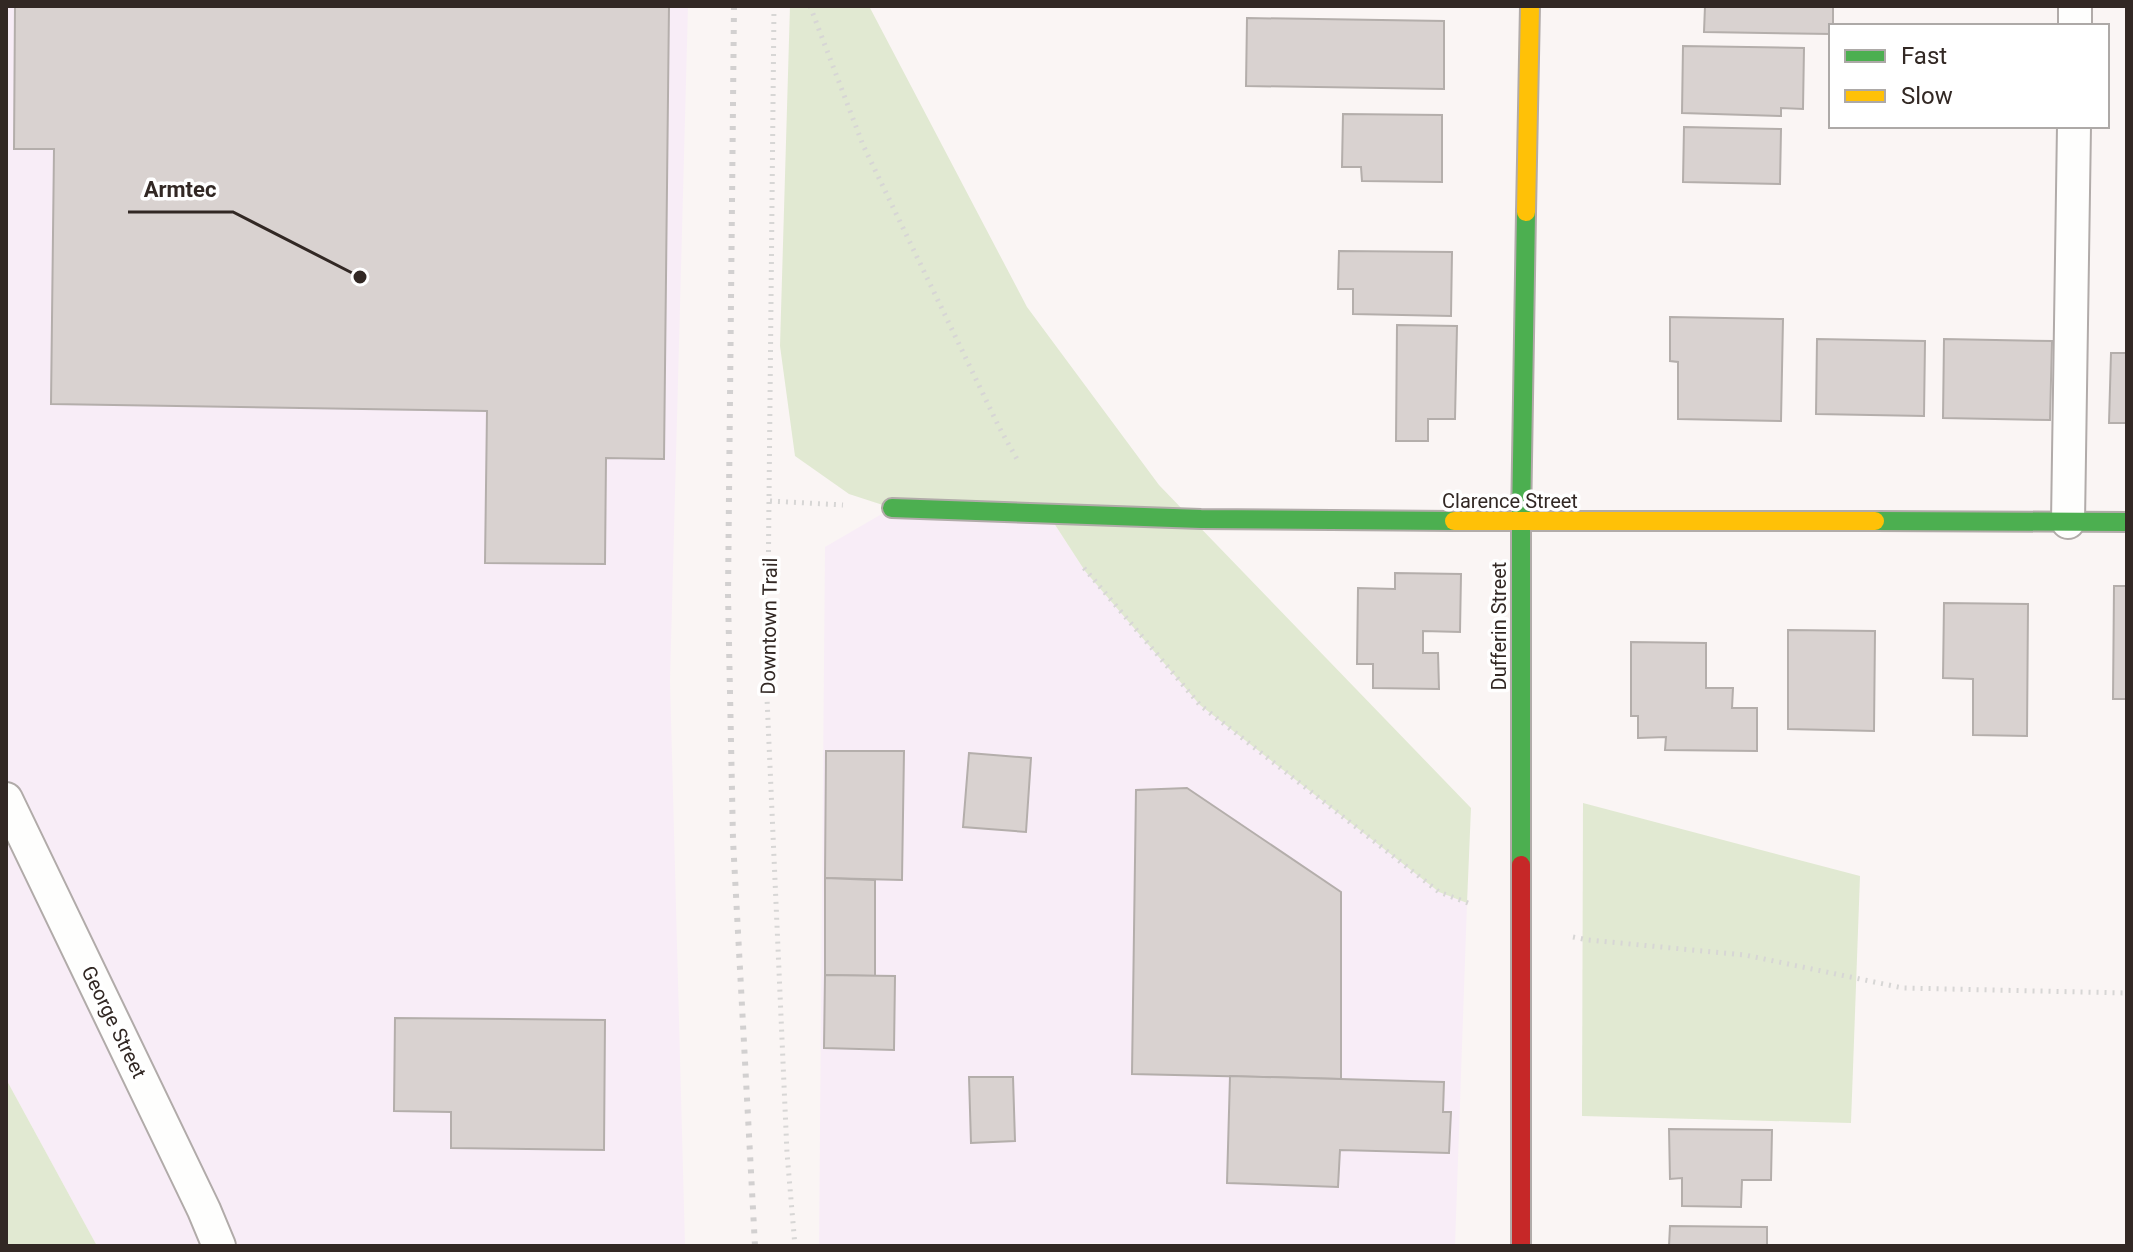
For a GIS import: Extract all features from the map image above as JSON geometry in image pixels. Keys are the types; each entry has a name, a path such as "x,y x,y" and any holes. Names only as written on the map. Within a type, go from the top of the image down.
{"street":[{"name":"Dufferin Street","path":"1521,1246 1521,523 1530,6"},
{"name":"Clarence Street","path":"892,508 1050,517 1521,523 2127,522"}],"lane":[{"path":"2068,522 2074,128"},
{"name":"George Street","path":"6,799 219,1246"}],"path":[{"name":"Downtown Trail","path":"774,6 767,698 787,1153 795,1246"},
{"path":"810,6 863,145 999,427 1085,571 1200,705 1439,892 1521,924 1588,940 1745,955 1903,988 2127,993"},
{"path":"770,501 892,508"}],"shaded area":[{"path":"6,6 688,6 670,681 685,1246 97,1246 6,1079"},
{"path":"892,508 1050,517 1085,571 1200,705 1439,892 1467,903 1455,1246 1101,1243 819,1246 825,547"}],"green space":[{"path":"790,6 869,6 1027,307 1159,485 1471,808 1467,903 1439,892 1200,705 1085,571 1050,517 892,508 849,494 795,456 780,346"},
{"path":"1583,803 1860,876 1851,1123 1582,1116"},
{"path":"6,1079 97,1246 6,1246"}],"building":[{"path":"15,6 669,6 664,459 606,458 605,564 485,563 487,411 51,404 54,149 14,149"},
{"path":"1705,6 1833,6 1833,24 1829,24 1829,34 1704,32"},
{"path":"1247,18 1444,21 1444,89 1246,86"},
{"path":"1683,46 1804,48 1803,109 1781,108 1781,116 1682,113"},
{"path":"1343,114 1442,115 1442,182 1362,181 1361,167 1342,167"},
{"path":"1684,127 1781,129 1780,184 1683,182"},
{"path":"1339,251 1452,252 1451,316 1353,314 1353,289 1338,289"},
{"path":"1670,317 1783,319 1781,421 1678,419 1678,362 1670,361"},
{"path":"1397,325 1457,326 1455,419 1428,419 1428,441 1396,441"},
{"path":"1817,339 1925,341 1924,416 1816,414"},
{"path":"1944,339 2052,341 2050,420 1943,418"},
{"path":"2111,353 2127,353 2127,423 2109,423"},
{"path":"1395,573 1461,574 1460,632 1423,631 1423,653 1438,653 1439,689 1373,688 1373,664 1357,664 1358,588 1395,589"},
{"path":"2114,586 2127,586 2127,699 2113,699"},
{"path":"1944,603 2028,604 2027,736 1973,735 1973,679 1943,678"},
{"path":"1788,630 1875,631 1874,731 1788,729"},
{"path":"1631,642 1706,643 1706,688 1733,688 1732,708 1757,708 1757,751 1665,750 1666,737 1638,738 1638,716 1631,716"},
{"path":"826,751 904,751 902,880 825,878"},
{"path":"969,753 1031,758 1026,832 963,827"},
{"path":"1187,788 1341,892 1341,1079 1132,1074 1136,790"},
{"path":"825,878 875,880 875,976 825,975"},
{"path":"825,975 895,976 894,1050 824,1048"},
{"path":"395,1018 605,1020 604,1150 451,1148 451,1112 394,1111"},
{"path":"1230,1076 1444,1082 1443,1112 1451,1112 1449,1153 1340,1150 1338,1187 1227,1183"},
{"path":"969,1077 1013,1077 1015,1141 971,1143"},
{"path":"1669,1129 1772,1130 1771,1180 1742,1180 1741,1207 1682,1206 1682,1178 1670,1179"},
{"path":"1670,1226 1767,1227 1767,1246 1669,1246"}],"railway":[{"path":"734,6 728,594 733,840 755,1246"}],"traffic: fast":[{"path":"1521,865 1521,523 1526,212"},
{"path":"892,508 1201,519 1454,521"},
{"path":"1875,521 2127,522"}],"traffic: slow":[{"path":"1526,212 1530,6"},
{"path":"1454,521 1875,521"}],"traffic: jam":[{"path":"1521,865 1521,1246"}],"place":[{"name":"Armtec","path":"360,277"}]}
